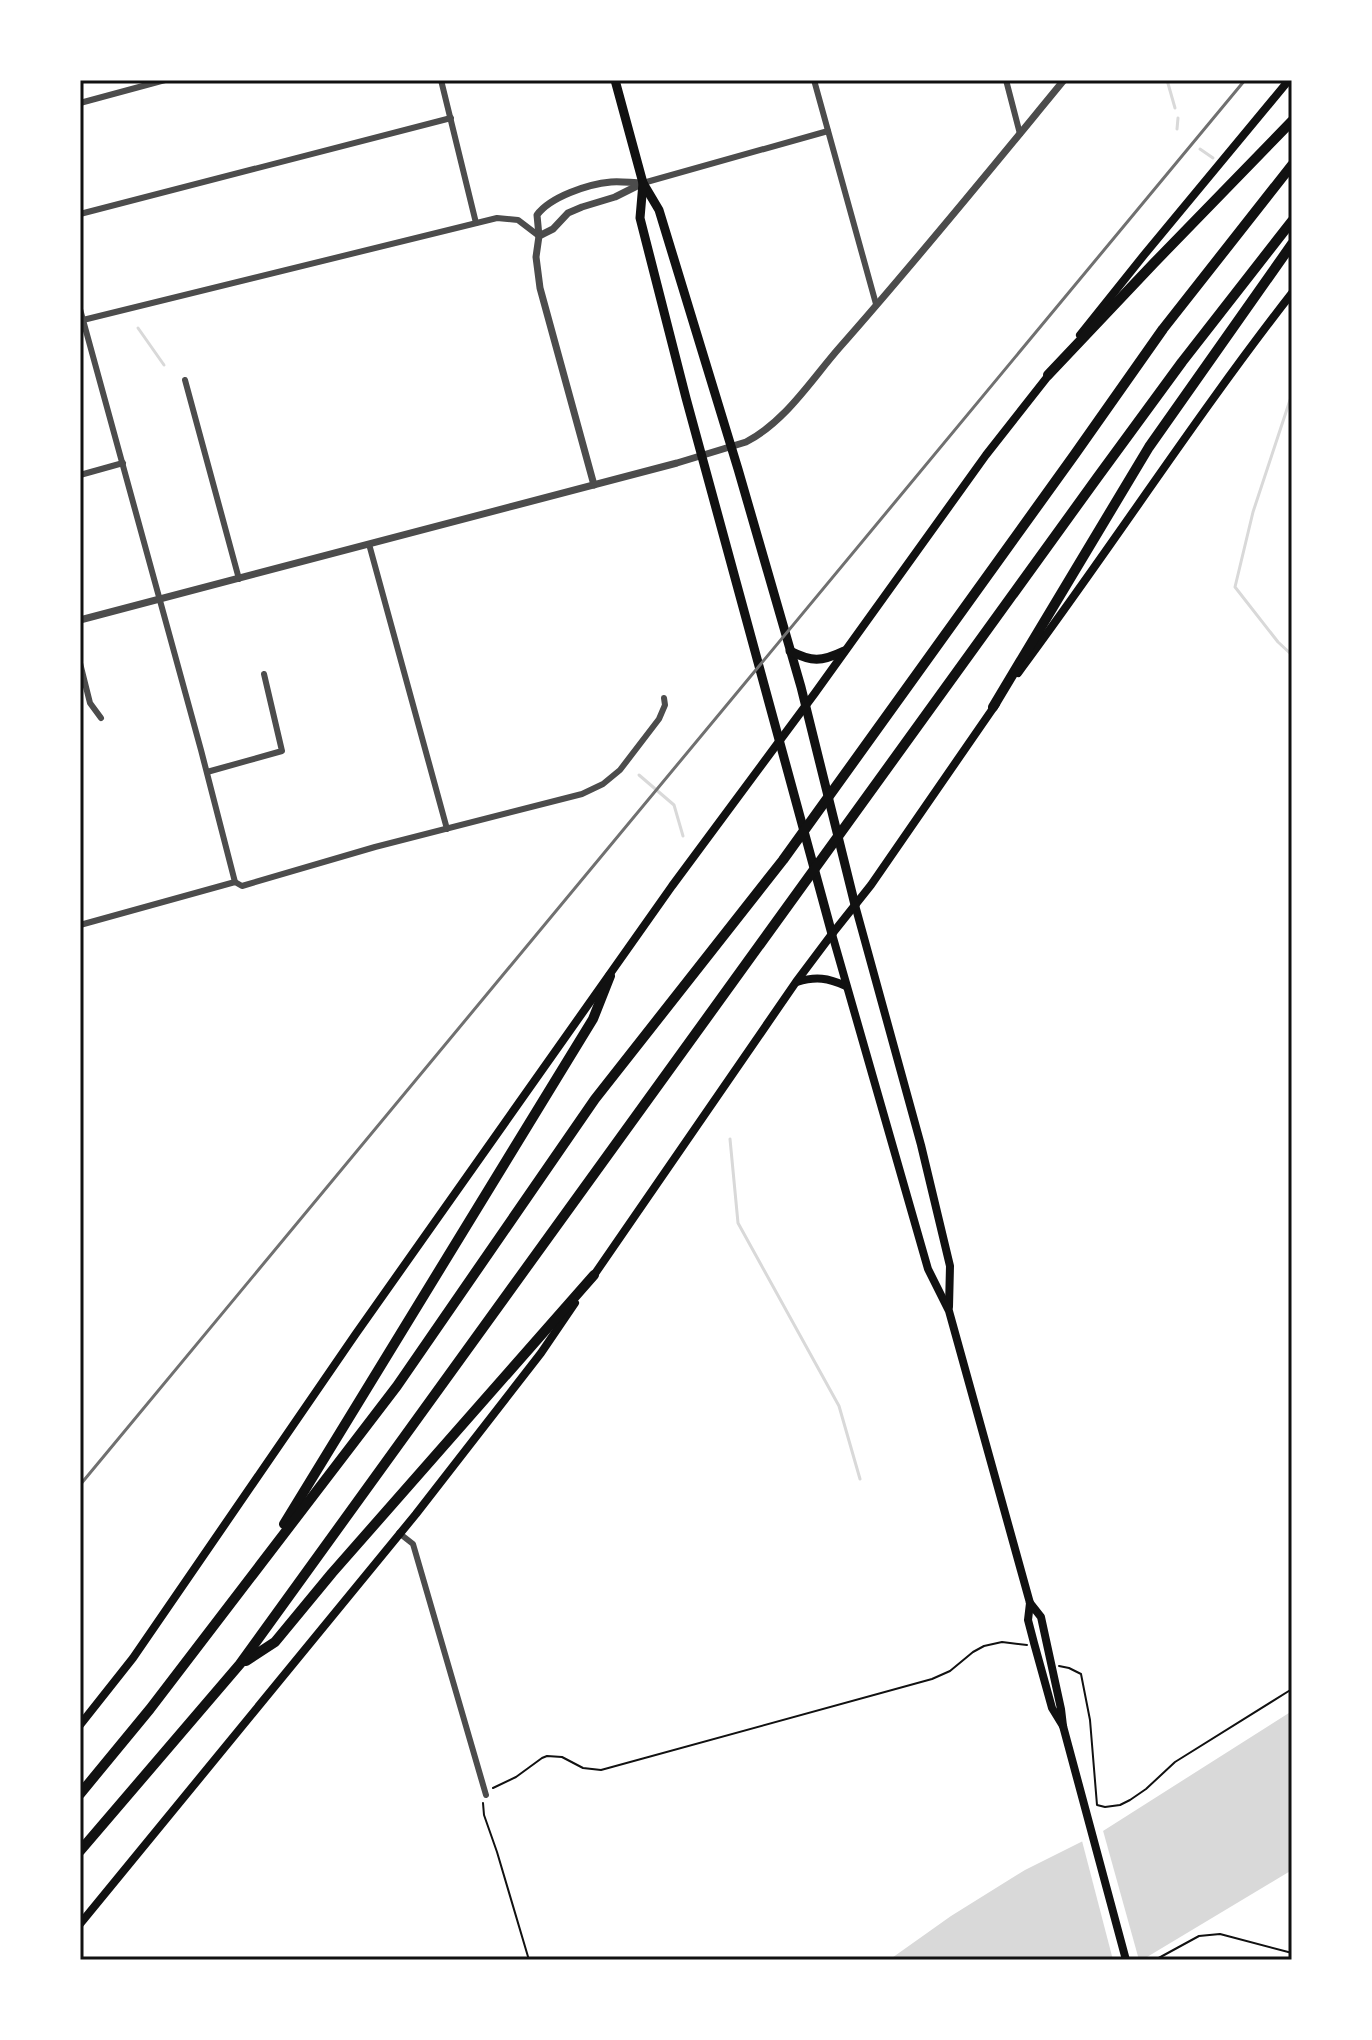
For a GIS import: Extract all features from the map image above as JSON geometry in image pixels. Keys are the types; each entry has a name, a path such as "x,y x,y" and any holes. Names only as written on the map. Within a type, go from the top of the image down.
{"highway":[{"path":"1048,375 1292,121"},
{"path":"80,1794 150,1709 397,1386 595,1099 792,847 1163,329 1292,165"},
{"path":"80,1851 240,1664 1097,478 1182,362 1292,221"},
{"path":"993,707 1149,447 1292,244"},
{"path":"270,1553 275,1538 593,1019 610,976"},
{"path":"240,1664 275,1642 594,1275"}],"main road":[{"path":"615,80 643,183 659,210 794,656 848,878 950,1266 949,1311"},
{"path":"80,1725 133,1658 355,1335 672,886 986,455 1144,255 1289,80"},
{"path":"643,183 640,218 686,398 846,986 928,1269 949,1311 1030,1603 1028,1620 1034,1643 1052,1708 1063,1726 1126,1960"},
{"path":"80,1924 399,1533 541,1353 796,982 880,872 993,707 1292,293"},
{"path":"794,656 814,660 844,651"},
{"path":"796,982 823,977 846,986"}],"street":[{"path":"80,103 165,80"},
{"path":"441,80 476,223"},
{"path":"814,80 876,304"},
{"path":"1006,80 1020,134"},
{"path":"80,620 677,463 756,437 788,409 1064,80"},
{"path":"80,214 451,118"},
{"path":"539,236 553,229 568,213 615,197 643,183 828,131"},
{"path":"594,485 540,288 536,257 539,236 537,215 554,199 610,182 643,183"},
{"path":"83,320 497,218 513,219 539,236"},
{"path":"80,309 235,882"},
{"path":"185,380 239,579"},
{"path":"80,475 123,463"},
{"path":"369,544 447,829"},
{"path":"80,663 90,703 101,718"},
{"path":"207,772 282,751 264,674"},
{"path":"80,925 235,882 242,886 582,794 603,784 620,770 659,719 665,705 664,698"},
{"path":"399,1533 413,1544 486,1795"}],"path":[{"path":"529,1960 484,1815 486,1795 493,1788 512,1780 547,1756 562,1757 583,1768 601,1770 932,1679 950,1671 973,1652 997,1642 1029,1644"},
{"path":"1058,1667 1081,1674 1090,1720 1097,1813"},
{"path":"1097,1805 1120,1805 1130,1800 1182,1757 1292,1689"},
{"path":"1155,1960 1199,1936 1220,1934 1292,1953"}],"shaded area":[{"path":"1292,1711 1292,1870 1142,1960 889,1960 951,1916 1025,1870 1103,1831"}],"pier":[{"path":"1102,1827 1139,1960 1113,1960 1081,1837"}],"waterway":[{"path":"1167,80 1175,108"},
{"path":"1177,129 1178,118"},
{"path":"1200,149 1213,158"},
{"path":"138,328 164,365"},
{"path":"1292,394 1253,512 1235,587 1292,655"},
{"path":"639,775 674,805 683,836"},
{"path":"730,1139 738,1223 839,1406 860,1479"}],"railway":[{"path":"80,1485 1245,80"}]}
